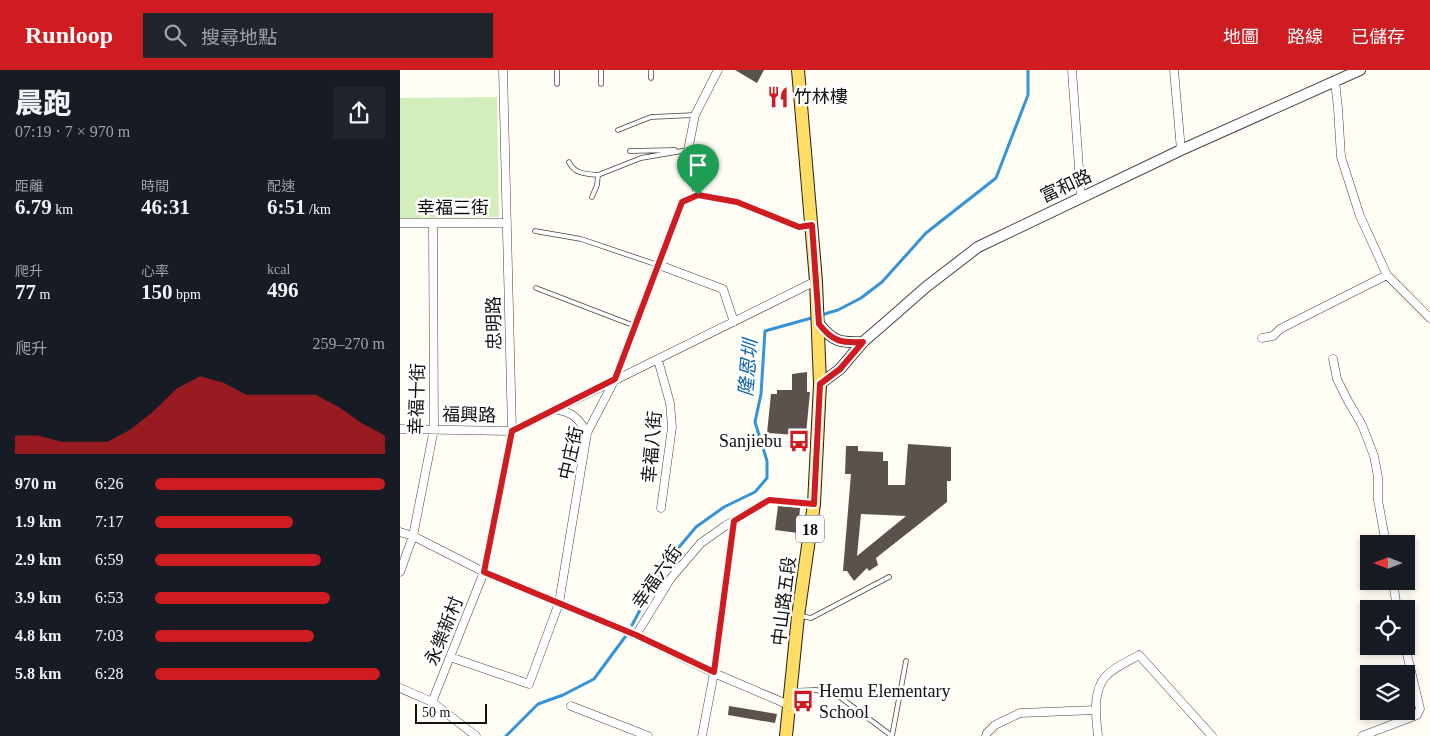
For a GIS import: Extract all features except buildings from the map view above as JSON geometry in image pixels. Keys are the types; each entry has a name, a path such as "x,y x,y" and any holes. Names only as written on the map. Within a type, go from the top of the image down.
{"main road":[{"name":"18","path":"798,70 819,323"},
{"name":"中山路五段","path":"786,736 798,616 814,504 820,384 819,323"}],"street":[{"name":"忠明路","path":"484,572 512,431 503,70"},
{"path":"718,70 695,115 688,150 698,195 737,202 799,227 812,225"},
{"path":"1072,70 1081,197"},
{"path":"1174,70 1181,150"},
{"name":"富和路","path":"820,384 840,369 863,342 926,287 978,247 1181,150 1360,70"},
{"path":"1335,82 1341,157 1360,216 1387,275 1429,316"},
{"name":"中庄街","path":"450,657 529,684 559,603 588,433 615,379 682,202 698,195"},
{"name":"幸福三街","path":"400,223 507,223"},
{"name":"幸福十街","path":"400,572 413,536 434,429 433,223"},
{"path":"659,265 722,289 734,322"},
{"path":"1262,338 1273,336 1280,329 1387,275"},
{"name":"福興路","path":"400,429 512,431 816,281"},
{"path":"819,323 828,336 838,341 846,343 863,342"},
{"path":"1333,359 1338,379 1362,425 1374,456 1378,477 1378,500 1384,535"},
{"name":"幸福八街","path":"658,360 670,403 672,427 661,508"},
{"path":"554,409 568,411 582,424 588,433"},
{"name":"幸福六街","path":"636,635 671,578 701,543 725,526 769,500 814,504"},
{"path":"702,736 714,672 734,521"},
{"path":"400,532 413,536 484,572 636,635 789,705"},
{"name":"永樂新村","path":"432,702 484,572"},
{"path":"1098,736 1096,710 1099,686 1107,675 1139,655 1212,736"},
{"path":"1362,736 1417,715 1420,709 1407,655"},
{"path":"400,688 432,702 476,736"},
{"path":"571,706 648,736"},
{"path":"986,736 995,726 1020,712 1096,710"}],"lane":[{"path":"557,70 557,84"},
{"path":"601,70 601,84"},
{"path":"650,70 651,78"},
{"path":"618,130 651,116 695,115"},
{"path":"630,151 688,150"},
{"path":"569,162 571,167 579,173 598,175 640,158 688,150"},
{"path":"592,197 597,185 598,175"},
{"path":"535,231 581,239 659,265"},
{"path":"536,288 635,326"},
{"path":"798,616 811,618 889,577"},
{"path":"791,691 816,690 836,695 892,736 906,661"}],"green space":[{"path":"497,97 499,217 400,218 400,98"}],"waterway":[{"name":"隆恩圳","path":"821,315 838,310 861,298 882,282 926,233 996,178 1028,95 1028,70"},
{"name":"隆恩圳","path":"632,625 664,565 696,527 724,507 755,492 767,478 767,461 755,422 761,394 765,331 815,317"},
{"name":"隆恩圳","path":"506,736 538,704 563,695 594,679 628,633"}],"place":[{"name":"竹林樓","path":"778,97"},
{"name":"Sanjiebu","path":"799,441"},
{"name":"Hemu Elementary School","path":"803,701"}],"route":[{"path":"698,195 737,202 799,227 812,225 819,324 828,336 838,341 846,343 863,342 840,369 820,384 814,504 769,500 734,521 714,672 636,635 484,572 512,431 615,379 682,202 698,195"}]}
